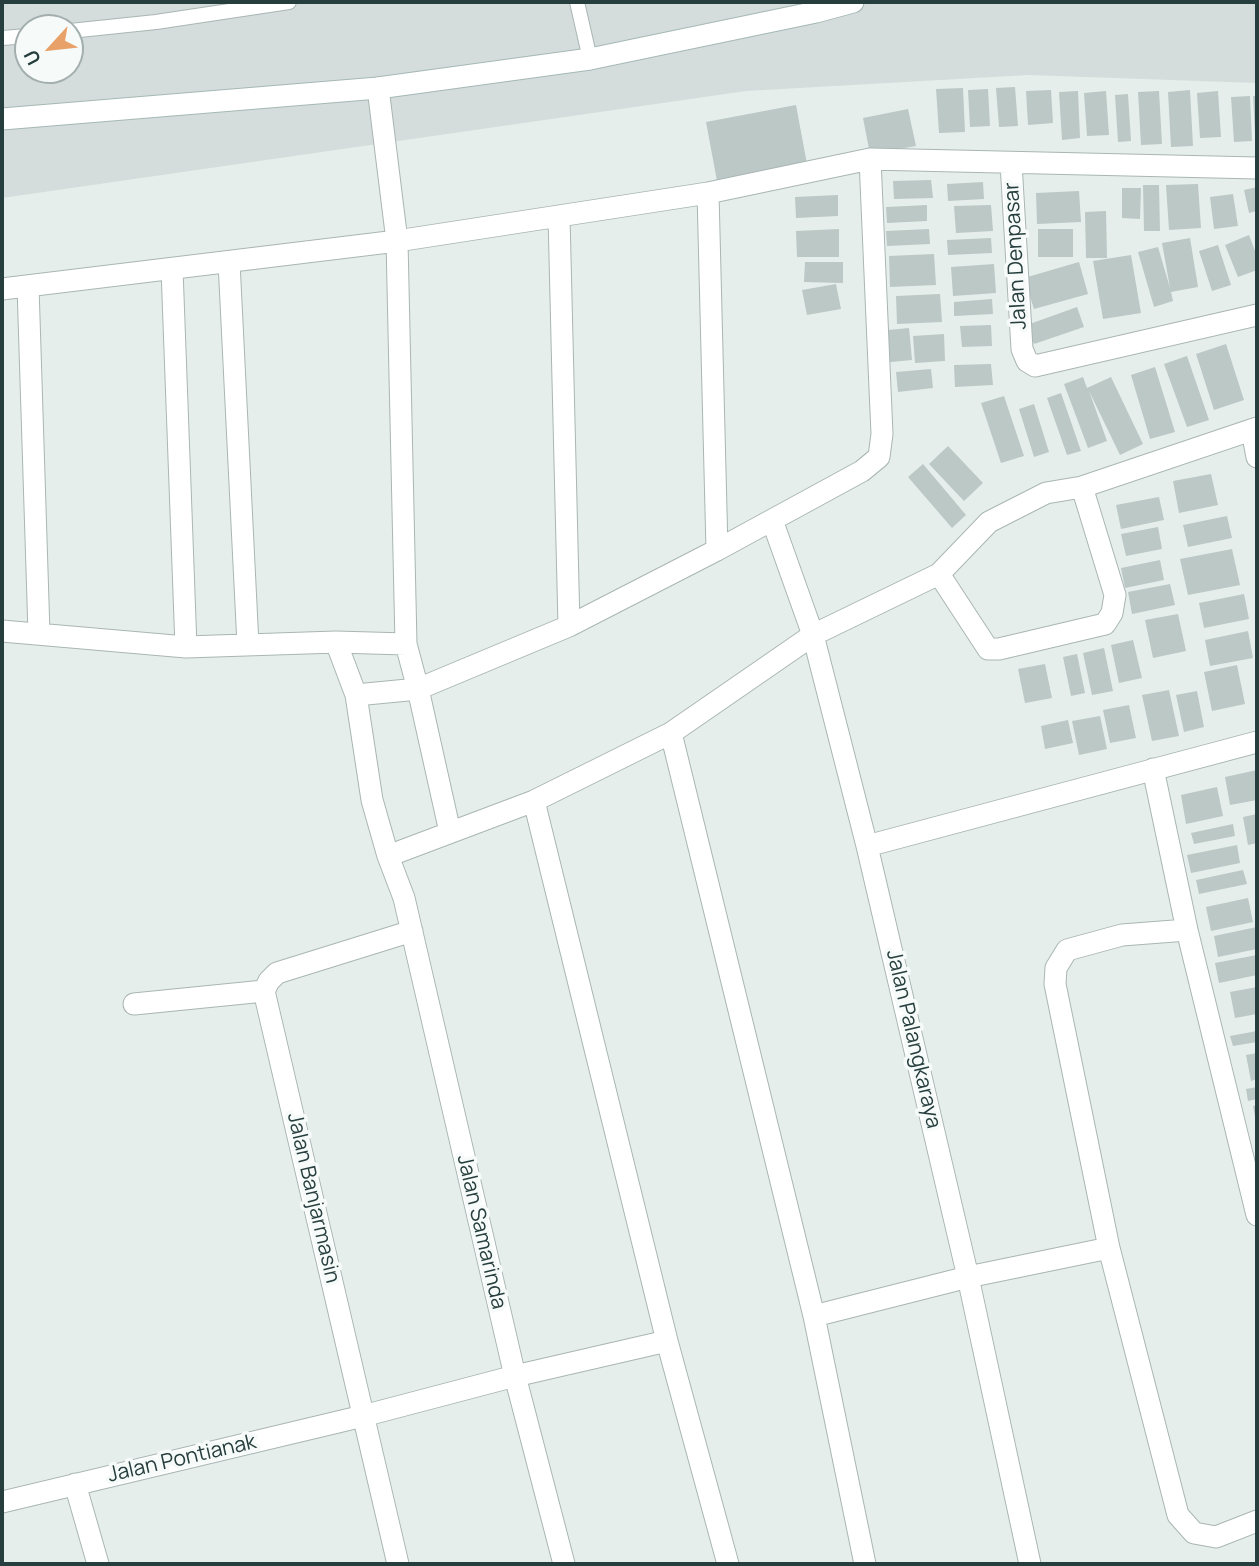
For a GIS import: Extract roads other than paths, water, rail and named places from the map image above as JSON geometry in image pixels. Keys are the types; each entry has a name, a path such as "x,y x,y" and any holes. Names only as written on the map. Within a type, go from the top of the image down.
{"street":[{"path":"2,119 378,88 590,59 853,2"},
{"path":"378,88 397,242 406,644 450,832"},
{"path":"356,695 418,689 569,626 862,471 878,457 883,434 870,159"},
{"path":"2,289 397,242 708,193 870,159 1011,163"},
{"name":"Jalan Denpasar","path":"1256,320 1035,366 1027,361 1022,349 1011,163 1257,168"},
{"path":"708,193 717,550"},
{"path":"559,216 569,626"},
{"path":"229,262 247,645"},
{"path":"172,269 186,648"},
{"path":"28,286 39,633"},
{"path":"388,856 534,801 671,733 813,635 939,574 989,522 1046,494 1083,487 1254,430 1257,457"},
{"path":"939,574 988,649 999,649 1105,624 1112,613 1115,595 1083,487"},
{"name":"Jalan Palangkaraya","path":"772,520 813,635 867,846 968,1277 1030,1564"},
{"path":"2,631 186,648 336,642 406,644"},
{"name":"Jalan Samarinda","path":"336,642 356,695 372,800 388,856 404,898 515,1376 564,1564"},
{"path":"671,733 814,1316 865,1564"},
{"path":"867,846 1257,742"},
{"path":"1153,769 1187,930 1257,1213"},
{"path":"534,801 667,1341 728,1564"},
{"path":"1187,930 1122,934 1067,950 1056,968 1055,984 1109,1248 1178,1515 1194,1533 1216,1537 1257,1521"},
{"path":"134,1004 264,991 268,981 277,973 412,931"},
{"name":"Jalan Banjarmasin","path":"264,991 398,1564"},
{"path":"814,1316 968,1277 1109,1248"},
{"name":"Jalan Pontianak","path":"2,1502 667,1341"},
{"path":"75,1484 97,1564"}],"lane":[{"path":"84,30 156,22 289,2"},
{"path":"577,2 590,59"}]}
